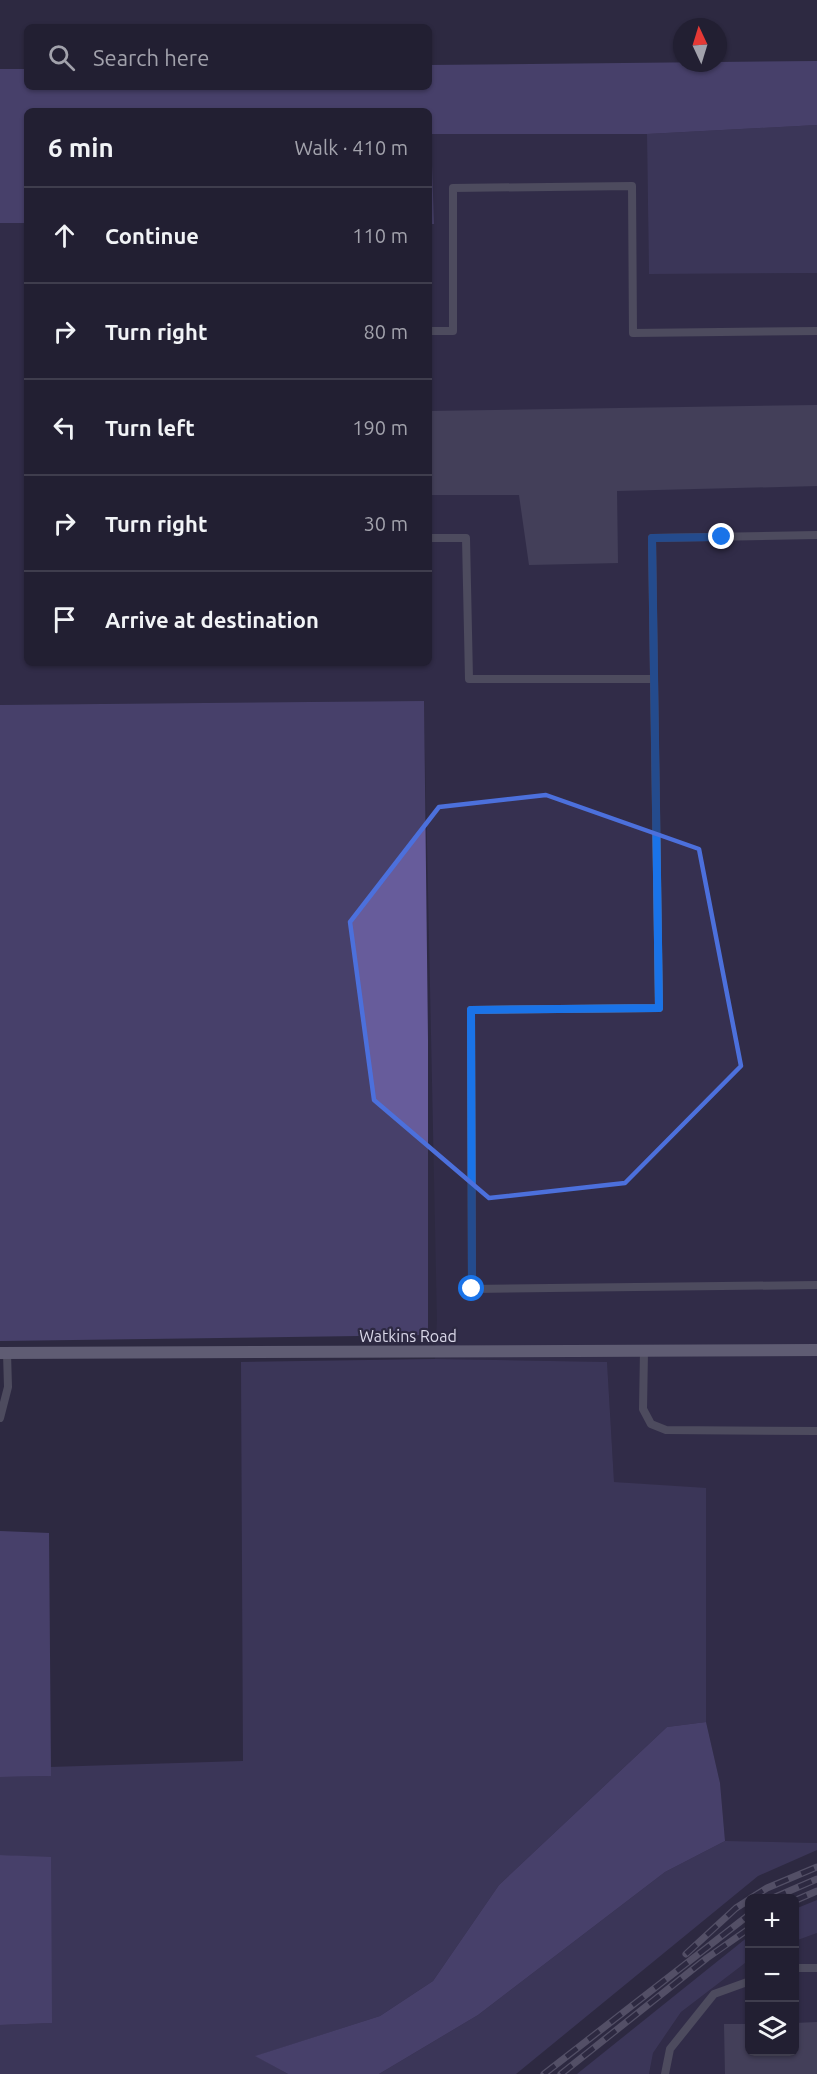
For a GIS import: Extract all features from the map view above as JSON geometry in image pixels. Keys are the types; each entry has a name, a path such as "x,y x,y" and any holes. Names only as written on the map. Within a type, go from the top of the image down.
{"street":[{"name":"Watkins Road","path":"4,1353 817,1350"}],"lane":[{"path":"432,331 453,331 453,188 632,186 633,333 817,332"},
{"path":"817,535 652,538 659,1008 471,1010 472,1289 817,1285"},
{"path":"432,538 466,538 469,679 654,679"},
{"path":"644,1351 643,1409 651,1424 666,1430 817,1431"},
{"path":"0,1418 8,1387 4,1353"},
{"path":"799,1968 817,1968"},
{"path":"665,2074 670,2049 714,1994 745,1984"}],"highlighted area":[{"path":"546,795 699,849 741,1066 625,1183 489,1198 374,1100 350,922 439,807"}],"shaded area":[{"path":"817,61 817,125 647,134 432,134 432,108 24,108 24,223 0,223 0,69 24,69 24,90 432,90 432,65 673,62 673,72 727,72 727,62"},
{"path":"817,125 817,273 649,274 647,134"},
{"path":"432,134 647,134 649,274 817,273 817,1843 725,1841 720,1783 706,1722 706,1489 614,1482 607,1362 435,1359 437,1320 424,701 0,705 0,223 24,223 24,666 432,666 432,224 434,224"},
{"path":"432,164 434,224 432,224"},
{"path":"424,701 428,1040 428,1335 0,1341 0,705"},
{"path":"435,1359 607,1362 614,1482 706,1488 706,1722 667,1727 499,1885 433,1981 380,2016 256,2056 288,2074 0,2074 0,2025 51,2023 51,1858 0,1855 0,1777 50,1776 50,1767 243,1761 241,1362"},
{"path":"0,1531 49,1533 51,1776 0,1777"},
{"path":"706,1722 720,1783 725,1841 665,1872 478,2015 379,2074 288,2074 255,2056 380,2016 433,1981 499,1885 667,1727"},
{"path":"725,1841 817,1843 817,1850 758,1876 516,2074 379,2074 478,2015 665,1872"},
{"path":"0,1855 51,1857 52,2023 0,2025"},
{"path":"817,1900 817,1933 799,1940 799,1907"},
{"path":"817,1933 817,2074 649,2074 653,2053 681,2012 745,1963 745,2056 799,2056 799,1940"},
{"path":"745,1939 745,1963 681,2012 653,2053 649,2074 577,2074"}],"building":[{"path":"817,405 817,486 617,491 618,563 529,565 519,495 432,495 432,411"},
{"path":"817,2022 817,2074 725,2074 724,2024 745,2024 745,2056 799,2056 799,2023"}],"railway":[{"path":"757,1894 817,1867"},
{"path":"782,1894 817,1879"},
{"path":"799,1899 817,1891"},
{"path":"686,1954 745,1902"},
{"path":"544,2074 745,1918"},
{"path":"561,2074 707,1958 745,1931"}],"route":[{"path":"472,1289 471,1010 659,1008 652,538 722,537"}]}
